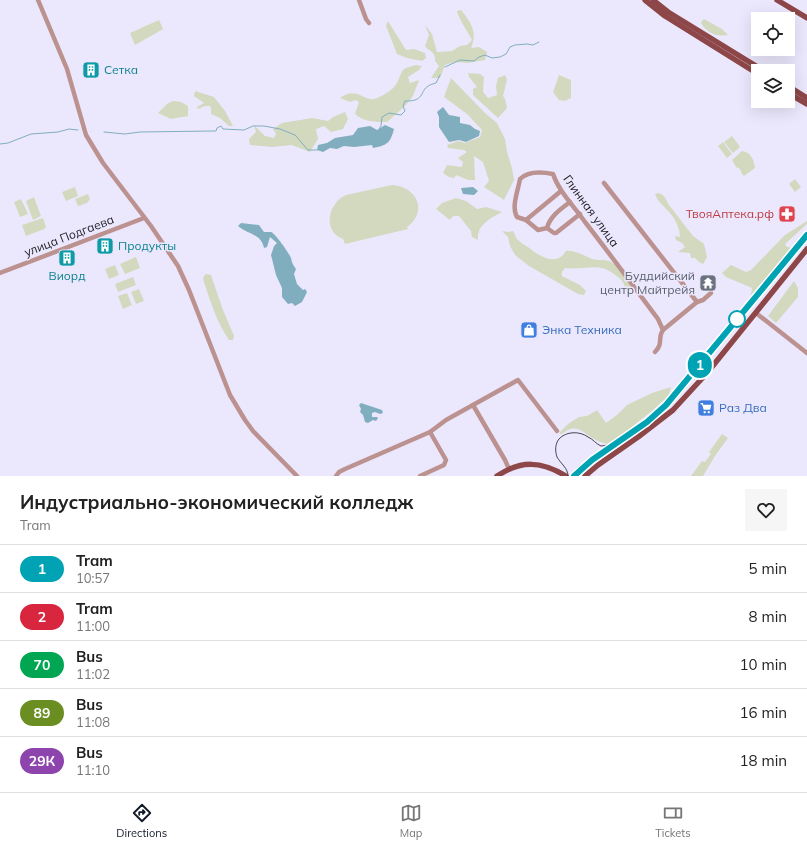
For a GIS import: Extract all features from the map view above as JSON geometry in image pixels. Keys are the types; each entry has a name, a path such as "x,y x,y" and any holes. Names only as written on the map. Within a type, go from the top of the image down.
{"main road":[{"path":"645,0 665,16 751,70"},
{"path":"653,0 668,12 753,64"},
{"path":"778,0 807,18"},
{"path":"795,90 807,98"},
{"path":"795,96 807,104"},
{"path":"585,476 673,410 707,373 807,249"},
{"path":"497,476 509,469 523,465 538,464 549,467 566,476"}],"street":[{"path":"38,0 67,69 85,133 104,163 178,266 189,290 230,395 245,420 253,431 297,476"},
{"path":"359,0 369,23"},
{"name":"Глинная улица","path":"548,229 538,230 526,220 517,217 514,208 522,177 543,172 553,174 561,191 580,214 658,319 663,330"},
{"path":"604,183 697,302"},
{"path":"526,220 561,191"},
{"path":"570,202 555,214 548,224 548,229 556,233 580,214"},
{"name":"улица Подгаева","path":"0,273 144,218"},
{"path":"655,352 661,343 661,333 663,330 697,302 703,300 711,293"},
{"path":"756,312 807,353"},
{"path":"336,476 339,472 430,432 446,420 516,380 520,380 558,432"},
{"path":"473,405 509,469"},
{"path":"420,476 444,465 446,460 430,432"}],"green space":[{"path":"461,10 468,19 474,33 471,48 479,47 487,52 485,60 468,63 454,62 445,65 440,78 431,78 439,66 435,61 433,53 425,46 429,35 425,25 432,34 437,52 452,51 460,46 467,45 472,40 458,14 457,11"},
{"path":"704,19 722,29 728,35 716,35 709,32 701,23"},
{"path":"159,20 163,29 135,45 130,33"},
{"path":"388,21 406,50 414,49 425,53 426,58 422,61 397,54 386,26"},
{"path":"416,65 422,66 419,70 408,77 410,83 419,80 413,96 406,105 387,122 374,122 358,117 355,114 359,102 356,100 350,102 340,98 352,93 368,99 377,98 393,88 404,69"},
{"path":"468,73 480,74 484,77 483,92 488,98 497,95 496,86 498,78 505,75 507,80 503,96 507,108 498,118 473,95 473,89 477,87 469,77"},
{"path":"559,75 571,80 571,98 565,101 559,100 553,92"},
{"path":"451,78 485,113 497,123 505,139 514,180 504,200 484,187 489,181 483,162 474,156 475,180 468,180 456,175 454,178 449,177 443,173 447,165 462,167 463,162 458,158 467,152 464,150 448,148 447,145 458,141 465,143 480,137 482,130 467,114 444,97"},
{"path":"195,91 214,97 225,111 233,126 229,126 220,118 211,114 210,106 205,106 198,109 197,107 204,103 194,96"},
{"path":"173,101 181,102 188,106 188,116 171,119 158,113 167,104"},
{"path":"345,112 348,119 343,129 331,132 324,126 316,129 318,139 310,152 292,145 272,147 250,145 249,139 256,132 254,125 265,136 274,138 276,134 273,129 282,123 312,118 328,121"},
{"path":"732,136 740,147 733,153 724,142"},
{"path":"723,142 732,154 727,158 718,146"},
{"path":"742,151 748,153 752,157 755,168 744,176 732,160"},
{"path":"795,179 801,187 795,192 789,184"},
{"path":"392,185 400,186 408,190 417,200 417,214 414,221 407,227 408,229 345,244 343,239 336,235 332,230 330,224 330,217 335,204 346,195"},
{"path":"75,187 78,196 66,201 62,192"},
{"path":"659,193 664,196 669,205 693,236 704,244 707,257 703,264 695,258 691,258 690,253 678,252 685,247 682,243 676,240 675,236 680,237 678,226 672,215 660,203 655,194"},
{"path":"88,194 90,199 87,203 78,206 75,199"},
{"path":"34,197 41,216 33,220 26,201"},
{"path":"456,198 466,201 477,209 486,207 502,212 482,226 478,234 478,240 472,237 471,231 459,216 453,216 450,220 436,209 442,203"},
{"path":"21,199 28,214 20,217 14,202"},
{"path":"43,218 46,227 26,236 22,225"},
{"path":"807,221 807,224 785,244 787,247 794,248 753,299 750,300 752,288 726,277 722,273 731,265 746,272 751,270 785,235"},
{"path":"502,231 513,231 517,239 547,258 557,259 566,251 572,251 592,259 609,261 620,269 635,289 633,290 625,287 618,277 603,268 565,268 562,272 562,276 580,285 586,291 584,295 578,294 529,266 515,255 510,246 508,237"},
{"path":"136,257 140,268 125,274 120,264"},
{"path":"115,265 119,275 109,279 105,269"},
{"path":"206,274 211,275 234,336 233,340 229,340 220,325 203,279"},
{"path":"133,277 136,285 118,292 115,284"},
{"path":"794,281 798,288 798,297 776,323 768,316"},
{"path":"139,289 144,301 136,304 131,292"},
{"path":"127,293 132,305 123,309 118,296"},
{"path":"671,387 669,395 653,410 618,438 607,444 594,439 575,428 560,434 560,432 568,424 579,417 587,416 597,410 606,423 627,405 652,393"},
{"path":"722,434 728,438 703,476 691,476 702,461 705,462 711,454 709,452"}],"water":[{"path":"443,107 449,115 460,117 460,123 470,125 480,131 479,136 466,142 459,140 449,142 439,127 439,117 437,112"},
{"path":"385,125 394,129 391,138 385,145 373,148 372,145 354,147 344,146 337,149 330,148 323,152 317,150 318,145 327,143 335,138 353,135 358,128 370,126 377,130"},
{"path":"473,187 478,191 474,195 463,194 461,188"},
{"path":"241,223 259,225 264,232 271,232 279,239 290,255 296,269 294,274 297,284 307,292 302,302 295,306 292,303 288,304 282,297 282,288 276,275 271,255 274,246 277,243 270,237 267,247 264,248 257,237 238,226"},
{"path":"361,403 382,410 383,413 372,413 372,417 378,418 376,421 373,420 368,423 365,422 363,415 360,412 361,409 359,405"}],"waterway":[{"path":"445,67 460,60 474,61 485,55 492,58 500,57 506,54 510,47 515,45 533,45 539,42"},
{"path":"379,129 381,126 382,117 389,113 401,115 405,111 403,106 405,101 414,100 421,96 427,87 436,83 440,75"},
{"path":"104,132 125,134 140,132 216,131 217,128 221,126 223,129 244,130 253,126 264,126 280,129 295,135 308,150 317,150"},
{"path":"0,144 8,143 31,134 58,132 69,129 78,130"}],"tram line":[{"path":"571,476 578,467 645,420 665,403 807,232"},
{"name":"1","path":"574,476 584,466 609,447 647,422 666,405 807,235"},
{"path":"568,476 567,471 557,457 556,452 557,443 562,436 569,433 577,433 585,435 601,446 609,445"}],"place":[{"name":"Сетка","path":"91,70"},
{"name":"ТвояАптека.рф","path":"787,214"},
{"name":"Продукты","path":"105,246"},
{"name":"Виорд","path":"67,258"},
{"name":"Буддийский центр Майтрейя","path":"708,283"},
{"name":"Энка Техника","path":"529,330"},
{"name":"Раз Два","path":"706,408"}]}
